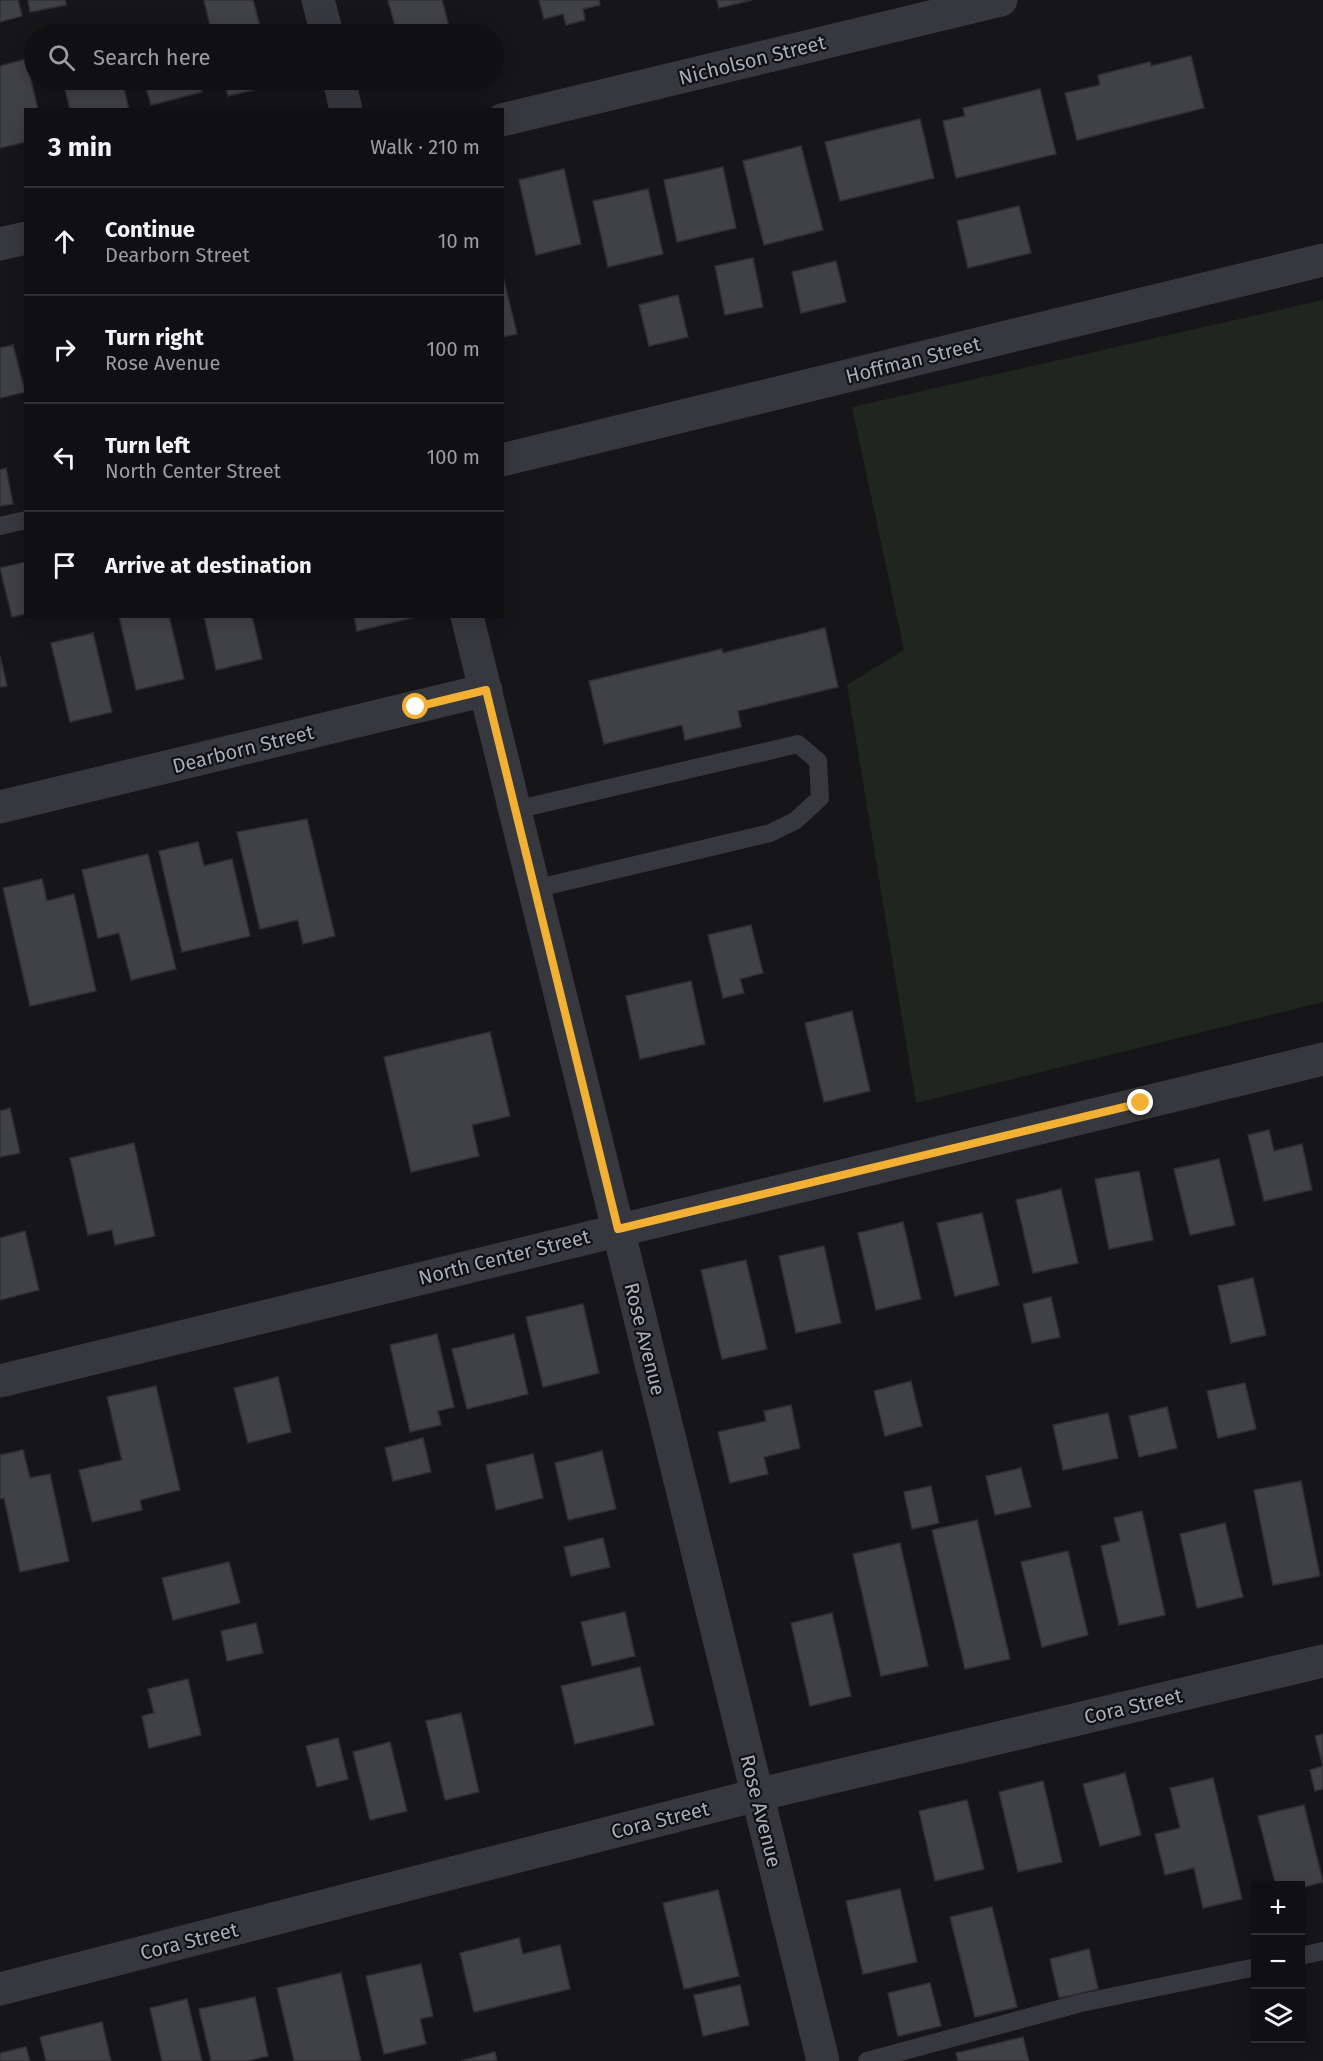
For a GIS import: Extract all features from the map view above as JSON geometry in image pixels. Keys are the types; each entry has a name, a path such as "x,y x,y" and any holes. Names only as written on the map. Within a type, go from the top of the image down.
{"street":[{"path":"318,0 324,24"},
{"name":"Nicholson Street","path":"504,120 1001,0"},
{"path":"341,90 346,108"},
{"path":"0,244 24,238"},
{"name":"Hoffman Street","path":"504,460 1323,260"},
{"name":"Rose Avenue","path":"468,618 823,2061"},
{"name":"Dearborn Street","path":"0,807 486,690"},
{"name":"North Center Street","path":"0,1381 1323,1059"},
{"name":"Cora Street","path":"0,1989 757,1795 1323,1661"}],"lane":[{"path":"0,526 24,520"},
{"path":"515,810 798,744 818,761 820,798 795,821 770,833 534,889"},
{"path":"1305,1955 1323,1950"},
{"path":"867,2061 1081,2003 1251,1968"}],"shaded area":[{"path":"1323,300 1323,1002 916,1103 847,685 904,650 852,407"}],"building":[{"path":"0,0 18,0 22,16 0,22"},
{"path":"28,0 65,0 66,5 30,12"},
{"path":"204,0 253,0 259,24 210,24"},
{"path":"388,0 442,0 448,24 394,24"},
{"path":"539,0 599,0 600,5 583,9 585,20 566,25 563,14 544,19"},
{"path":"717,0 752,0 719,8"},
{"path":"1191,56 1204,108 1077,140 1065,93 1100,85 1098,75 1150,62 1151,66"},
{"path":"24,60 24,90 33,90 38,108 24,108 24,142 0,148 0,66"},
{"path":"1040,89 1056,154 956,178 943,121 965,116 963,108"},
{"path":"65,90 124,90 129,108 70,108"},
{"path":"147,90 202,90 202,92 151,105"},
{"path":"226,90 253,90 228,96"},
{"path":"920,119 934,178 840,201 825,142"},
{"path":"801,146 823,230 764,245 743,161"},
{"path":"723,167 736,228 677,242 664,180"},
{"path":"564,169 581,244 536,255 519,180"},
{"path":"648,189 663,254 608,267 593,201"},
{"path":"1019,206 1031,253 968,268 957,221"},
{"path":"753,258 763,307 725,315 715,266"},
{"path":"836,261 846,302 801,313 792,272"},
{"path":"504,280 517,334 504,337"},
{"path":"678,295 688,337 649,346 639,305"},
{"path":"13,345 24,392 0,398 0,348"},
{"path":"6,468 13,504 0,506 0,470"},
{"path":"24,562 24,614 12,617 0,568"},
{"path":"119,618 169,618 184,679 136,690"},
{"path":"204,618 252,618 262,659 216,670"},
{"path":"354,618 412,618 357,631"},
{"path":"825,628 838,687 738,711 741,727 685,740 682,725 604,744 589,681 722,649 723,653"},
{"path":"93,633 112,712 70,722 51,643"},
{"path":"0,656 7,686 0,687"},
{"path":"307,819 335,936 303,944 298,920 260,929 237,832"},
{"path":"198,842 204,866 232,859 250,936 182,952 159,851"},
{"path":"148,854 176,969 131,980 119,933 98,938 82,870"},
{"path":"42,879 47,901 74,894 96,991 30,1006 3,888"},
{"path":"751,925 763,973 740,979 744,993 723,998 708,935"},
{"path":"691,981 705,1044 640,1059 626,996"},
{"path":"852,1011 870,1091 824,1102 805,1023"},
{"path":"490,1032 510,1116 472,1125 479,1156 411,1172 384,1057"},
{"path":"10,1108 20,1153 0,1157 0,1111"},
{"path":"1269,1130 1274,1151 1302,1144 1312,1190 1264,1201 1248,1135"},
{"path":"134,1143 155,1236 115,1245 112,1230 88,1235 70,1158"},
{"path":"1219,1159 1235,1225 1190,1235 1174,1169"},
{"path":"1139,1171 1153,1240 1109,1249 1095,1179"},
{"path":"1061,1189 1078,1263 1033,1273 1016,1200"},
{"path":"982,1213 999,1285 955,1296 937,1223"},
{"path":"903,1222 921,1299 876,1310 858,1233"},
{"path":"25,1231 39,1290 0,1300 0,1238"},
{"path":"824,1246 841,1323 796,1333 779,1256"},
{"path":"746,1260 767,1349 722,1359 701,1270"},
{"path":"1253,1278 1266,1335 1231,1343 1218,1286"},
{"path":"1051,1297 1060,1337 1032,1343 1023,1304"},
{"path":"583,1304 599,1373 543,1387 526,1317"},
{"path":"437,1334 454,1407 438,1411 441,1425 410,1432 390,1345"},
{"path":"514,1334 528,1394 467,1409 452,1349"},
{"path":"278,1377 291,1432 248,1443 234,1388"},
{"path":"911,1381 922,1426 885,1436 874,1391"},
{"path":"1245,1383 1256,1429 1218,1438 1207,1391"},
{"path":"156,1386 180,1490 140,1500 142,1510 92,1522 79,1470 122,1460 107,1397"},
{"path":"791,1405 800,1448 764,1457 768,1474 730,1483 718,1432 766,1421 764,1411"},
{"path":"1167,1407 1177,1448 1139,1457 1129,1416"},
{"path":"1108,1413 1118,1458 1063,1470 1053,1425"},
{"path":"423,1438 431,1472 393,1481 385,1448"},
{"path":"23,1450 30,1478 50,1474 69,1561 20,1572 4,1498 0,1499 0,1455"},
{"path":"602,1451 616,1509 568,1520 555,1463"},
{"path":"533,1454 543,1498 496,1510 486,1465"},
{"path":"1021,1468 1031,1507 995,1515 986,1476"},
{"path":"1301,1481 1320,1576 1273,1585 1254,1490"},
{"path":"931,1486 939,1523 912,1529 904,1492"},
{"path":"1142,1511 1165,1615 1119,1625 1101,1546 1120,1541 1114,1518"},
{"path":"977,1520 1010,1659 965,1669 932,1530"},
{"path":"1225,1523 1243,1597 1197,1608 1180,1534"},
{"path":"603,1538 610,1567 571,1576 564,1547"},
{"path":"900,1543 928,1666 881,1676 853,1554"},
{"path":"1068,1551 1088,1635 1042,1647 1021,1562"},
{"path":"229,1562 240,1603 173,1620 162,1578"},
{"path":"625,1612 635,1656 592,1666 581,1622"},
{"path":"832,1613 851,1696 810,1706 791,1623"},
{"path":"256,1623 263,1653 227,1661 221,1631"},
{"path":"640,1667 654,1725 575,1744 561,1686"},
{"path":"188,1679 201,1735 149,1748 142,1716 154,1713 148,1689"},
{"path":"461,1713 479,1792 445,1800 426,1721"},
{"path":"1323,1734 1323,1766 1315,1736"},
{"path":"338,1738 348,1779 317,1787 306,1746"},
{"path":"390,1742 407,1811 370,1820 353,1752"},
{"path":"1323,1766 1323,1789 1315,1791 1310,1770"},
{"path":"1125,1773 1141,1835 1100,1846 1083,1784"},
{"path":"1213,1778 1242,1899 1203,1908 1194,1868 1165,1875 1155,1834 1180,1828 1170,1788"},
{"path":"1043,1781 1062,1862 1018,1872 999,1792"},
{"path":"967,1800 984,1869 935,1881 919,1811"},
{"path":"1304,1805 1323,1882 1305,1887 1305,1881 1275,1881 1258,1816"},
{"path":"900,1889 917,1962 863,1974 846,1901"},
{"path":"718,1890 739,1976 684,1989 663,1903"},
{"path":"992,1907 1017,2007 975,2017 950,1917"},
{"path":"519,1938 523,1954 560,1945 570,1989 474,2012 460,1953"},
{"path":"1089,1949 1098,1989 1059,1998 1050,1959"},
{"path":"421,1964 433,2016 420,2019 426,2044 384,2054 366,1976"},
{"path":"341,1973 361,2061 294,2061 277,1988"},
{"path":"930,1983 941,2026 898,2036 888,1993"},
{"path":"740,1985 749,2025 703,2036 694,1995"},
{"path":"255,1997 268,2056 247,2061 211,2061 199,2009"},
{"path":"187,1999 202,2061 162,2061 150,2008"},
{"path":"102,2022 111,2061 46,2061 40,2037"},
{"path":"1023,2037 1029,2061 958,2061 956,2053"},
{"path":"26,2047 30,2061 0,2061 0,2053"},
{"path":"495,2052 497,2061 461,2061"}],"route":[{"path":"416,707 486,690 618,1229 1141,1103"}]}
